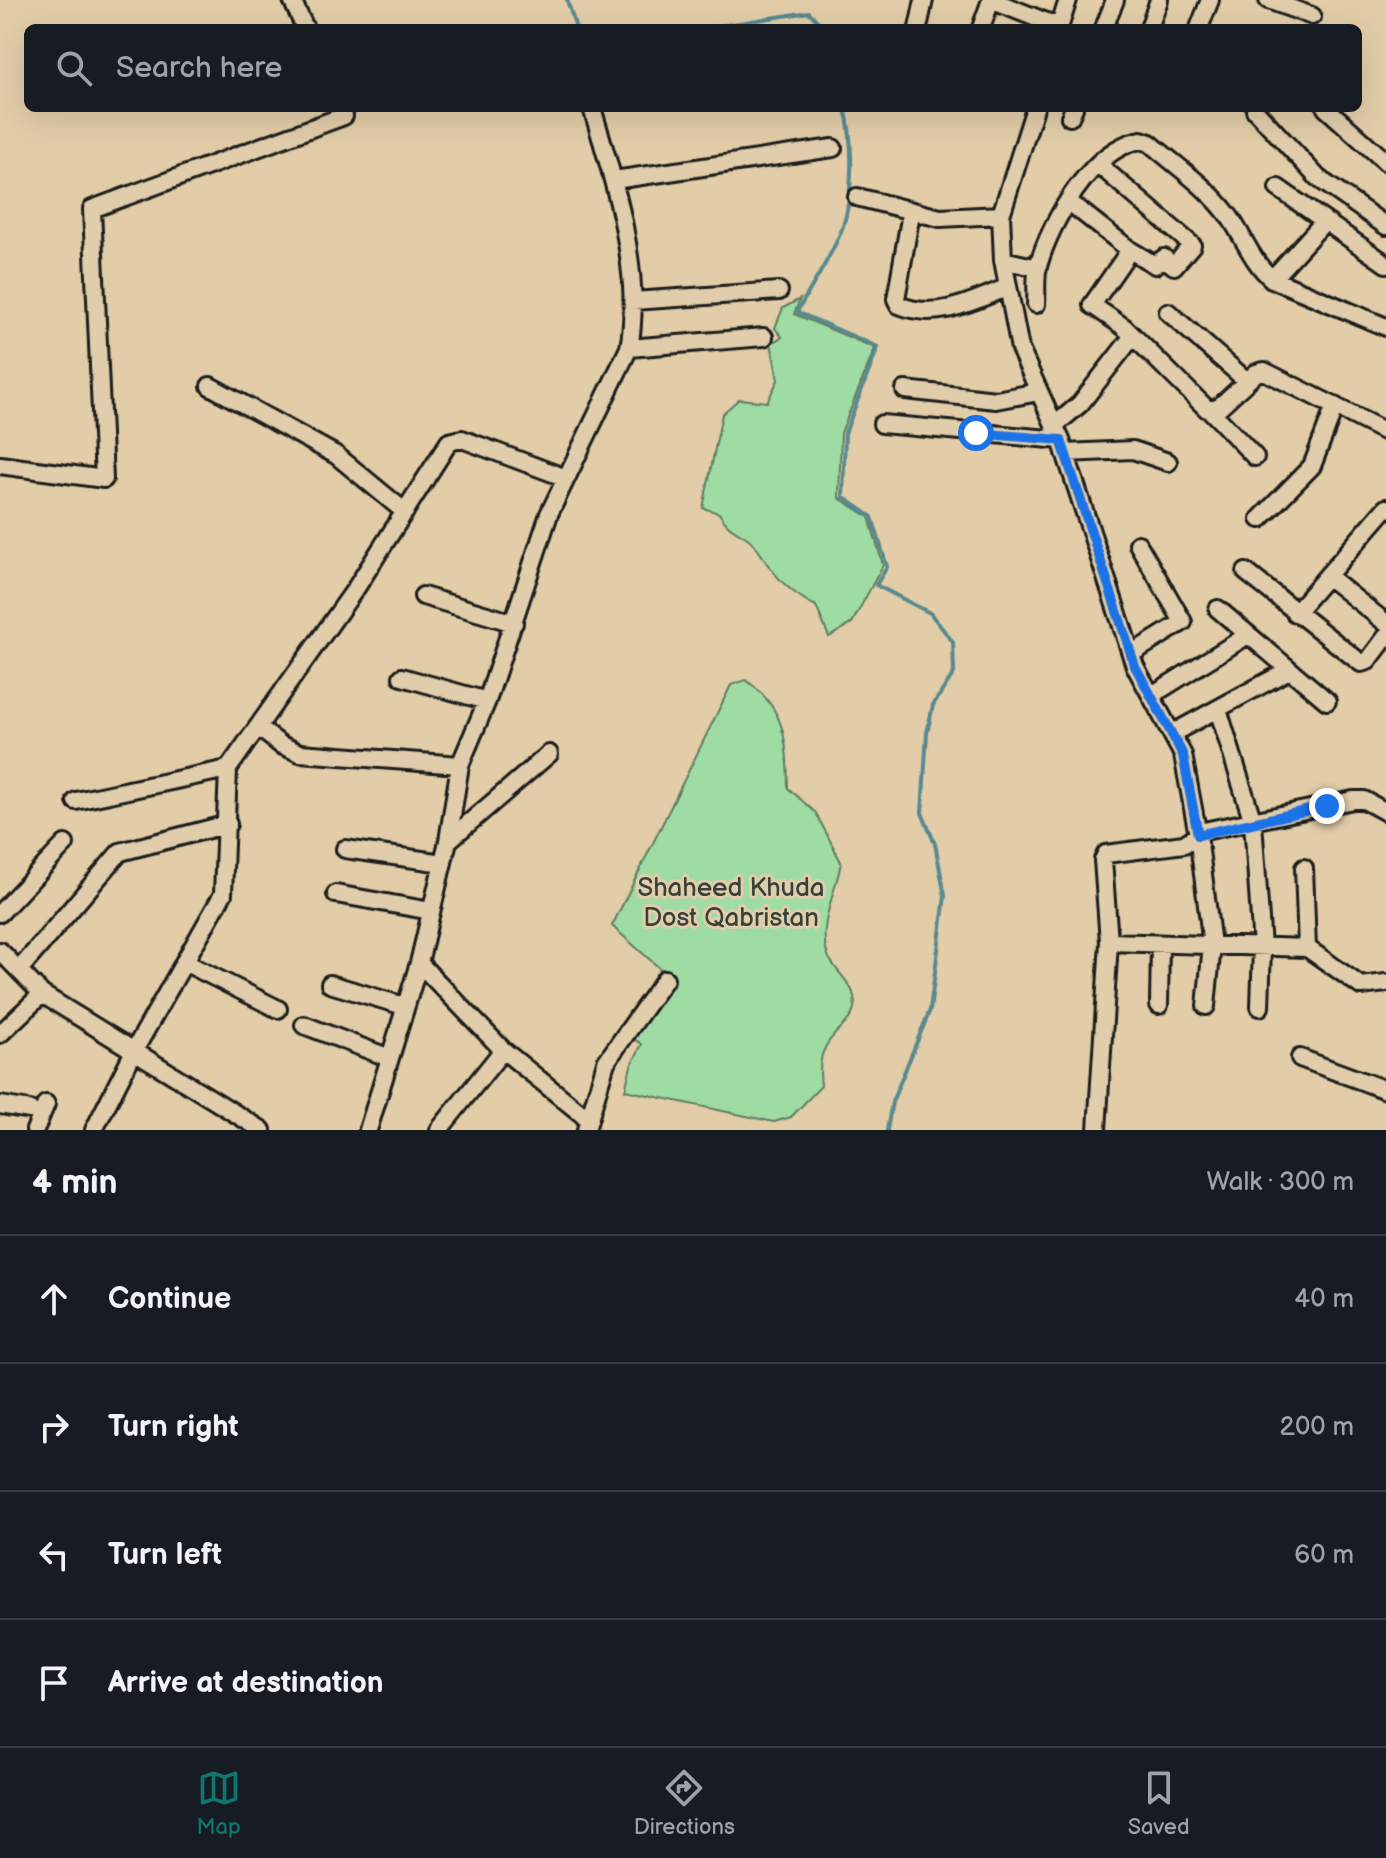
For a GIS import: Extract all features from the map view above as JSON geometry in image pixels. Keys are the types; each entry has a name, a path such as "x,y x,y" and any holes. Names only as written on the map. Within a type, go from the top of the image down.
{"street":[{"path":"292,0 303,24"},
{"path":"919,24 924,0"},
{"path":"982,24 991,0 1049,24"},
{"path":"1060,24 1068,0"},
{"path":"1106,24 1115,0"},
{"path":"1150,24 1159,0"},
{"path":"1268,0 1312,16"},
{"path":"1202,24 1207,1"},
{"path":"0,465 104,479 92,209 344,116 342,112"},
{"path":"368,1130 387,1057 419,963 448,841 460,765 487,701 549,514 629,348 633,301 614,180 593,112"},
{"path":"1257,112 1318,178 1386,226"},
{"path":"1330,112 1386,162"},
{"path":"1034,116 1001,215 1008,287 1020,349 1060,440 1131,654 1183,755 1198,835 1212,945 1206,1006"},
{"path":"1036,304 1038,268 1068,201 1083,178 1133,141 1150,143 1229,216 1260,267 1272,279 1386,327"},
{"path":"614,180 833,148"},
{"path":"1068,201 1130,250 1155,265 1164,258 1174,266 1192,245 1099,165"},
{"path":"1278,188 1323,223 1386,264"},
{"path":"857,197 940,218 1001,215"},
{"path":"911,213 896,299 899,305 932,310 957,308 1008,287"},
{"path":"1272,279 1323,223"},
{"path":"1130,250 1092,305 1133,336 1255,457"},
{"path":"1003,260 1038,268"},
{"path":"633,301 779,291"},
{"path":"1168,312 1247,381"},
{"path":"1060,440 1080,404 1133,336"},
{"path":"629,348 764,337"},
{"path":"1211,411 1264,371 1386,432"},
{"path":"210,386 336,455 405,512"},
{"path":"905,390 996,400 1039,392"},
{"path":"1260,519 1312,466 1335,406"},
{"path":"882,424 1060,440 1133,450 1168,462"},
{"path":"94,1130 135,1049 223,894 228,769 405,512 449,442 455,439 566,478"},
{"path":"1295,613 1386,508"},
{"path":"1131,654 1183,622 1138,544"},
{"path":"1246,572 1361,663 1368,661 1386,637"},
{"path":"1327,576 1386,623"},
{"path":"423,596 514,623"},
{"path":"1218,609 1327,701"},
{"path":"1152,695 1248,635"},
{"path":"1173,733 1289,670"},
{"path":"402,677 487,701"},
{"path":"1218,709 1253,822 1262,947 1260,1007"},
{"path":"258,727 281,745 300,753 460,765"},
{"path":"448,841 549,754"},
{"path":"76,801 228,769"},
{"path":"1097,1130 1109,942 1104,856 1184,844 1198,835 1353,800 1364,800 1386,812"},
{"path":"19,970 102,868 120,852 228,824"},
{"path":"0,913 65,844"},
{"path":"345,849 443,863"},
{"path":"1304,868 1307,948"},
{"path":"336,894 431,911"},
{"path":"1109,942 1307,948 1361,986 1386,983"},
{"path":"1159,1005 1160,944"},
{"path":"0,951 42,994 135,1049 215,1104 262,1130"},
{"path":"184,962 278,1009"},
{"path":"419,963 503,1050 587,1124 606,1062 665,979"},
{"path":"330,984 404,1006"},
{"path":"0,1034 42,994"},
{"path":"304,1025 387,1057"},
{"path":"439,1130 503,1050"},
{"path":"1300,1058 1386,1090"},
{"path":"0,1105 38,1107 35,1130"}],"green space":[{"path":"800,299 794,314 875,348 841,433 839,498 869,517 883,565 852,623 829,637 816,606 784,584 753,543 728,525 719,513 703,508 722,414 739,399 767,402 778,380 771,343 782,337 775,328 783,308"},
{"name":"Shaheed Khuda Dost Qabristan","path":"746,680 769,702 782,727 788,788 816,813 841,862 826,919 825,942 830,960 850,987 855,1003 850,1018 829,1040 822,1054 821,1086 791,1117 774,1122 625,1090 631,1066 642,1044 634,1039 675,982 612,926 731,685"}],"waterway":[{"path":"567,0 575,24"},
{"path":"732,24 809,12 820,24"},
{"path":"846,112 851,173 848,207 830,255 797,312 878,347 845,433 843,497 872,517 887,567 876,585 930,613 953,642 954,673 933,705 927,733 922,813 935,844 945,896 930,1010 892,1102 887,1130"}],"route":[{"path":"976,433 1061,440 1135,666 1183,755 1198,835 1204,831 1327,806"}]}
